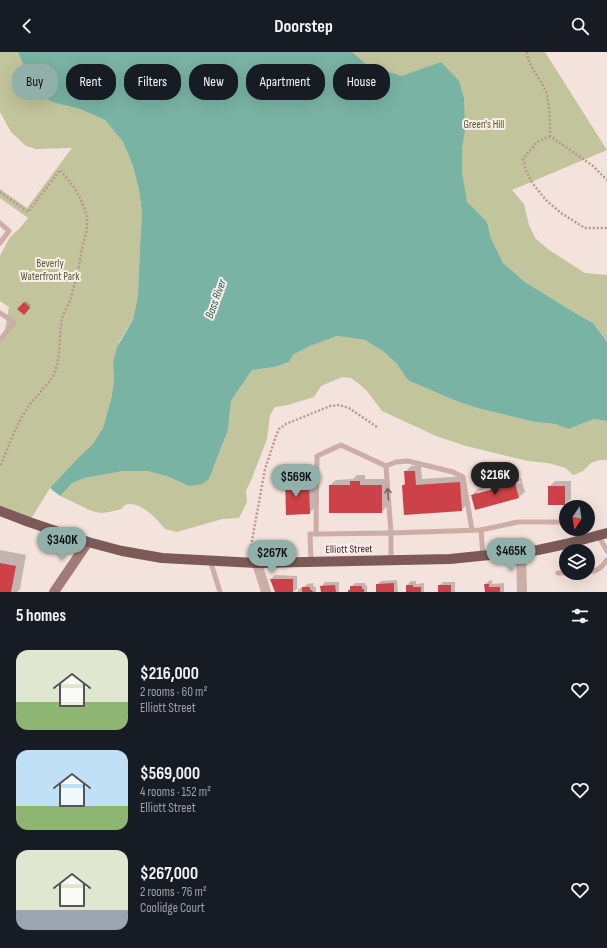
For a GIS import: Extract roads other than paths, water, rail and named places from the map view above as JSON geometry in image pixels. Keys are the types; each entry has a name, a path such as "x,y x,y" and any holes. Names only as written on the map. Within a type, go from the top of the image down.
{"main road":[{"name":"Elliott Street","path":"0,511 88,542 122,551 162,558 257,562 450,559 538,550 602,534"},
{"path":"54,592 88,542"}],"street":[{"path":"522,552 522,592"},
{"path":"257,562 266,592"}],"lane":[{"path":"0,223 9,231 0,243"},
{"path":"0,313 14,322 0,340"},
{"path":"316,534 317,456 341,445 386,466 396,462 408,461 453,472 463,477 472,530"},
{"path":"386,466 391,533 391,560"},
{"path":"311,562 310,534 481,530 518,522 559,522"},
{"path":"481,530 483,556"},
{"path":"602,534 607,551"},
{"path":"577,536 579,540"},
{"path":"210,560 220,592"},
{"path":"595,571 603,566 607,560"}],"water":[{"name":"Bass River","path":"18,52 352,52 366,64 333,64 333,100 390,100 390,72 402,76 441,62 459,81 464,98 465,129 462,148 462,173 467,202 487,222 491,238 503,263 525,282 593,323 607,342 607,421 594,419 569,429 555,424 535,422 477,408 451,399 408,380 397,364 384,352 365,340 337,336 310,346 293,355 289,362 275,367 252,370 231,401 228,430 209,479 202,484 189,486 169,477 148,471 123,471 85,478 72,483 60,496 50,488 93,444 103,428 114,381 113,362 117,347 133,320 138,295 142,213 139,190 133,166 123,142 105,120 80,109 55,103 49,100 58,100 58,64 23,64"}],"park label":[{"name":"Green's Hill","path":"484,124"},
{"name":"Beverly Waterfront Park","path":"50,269"}]}
